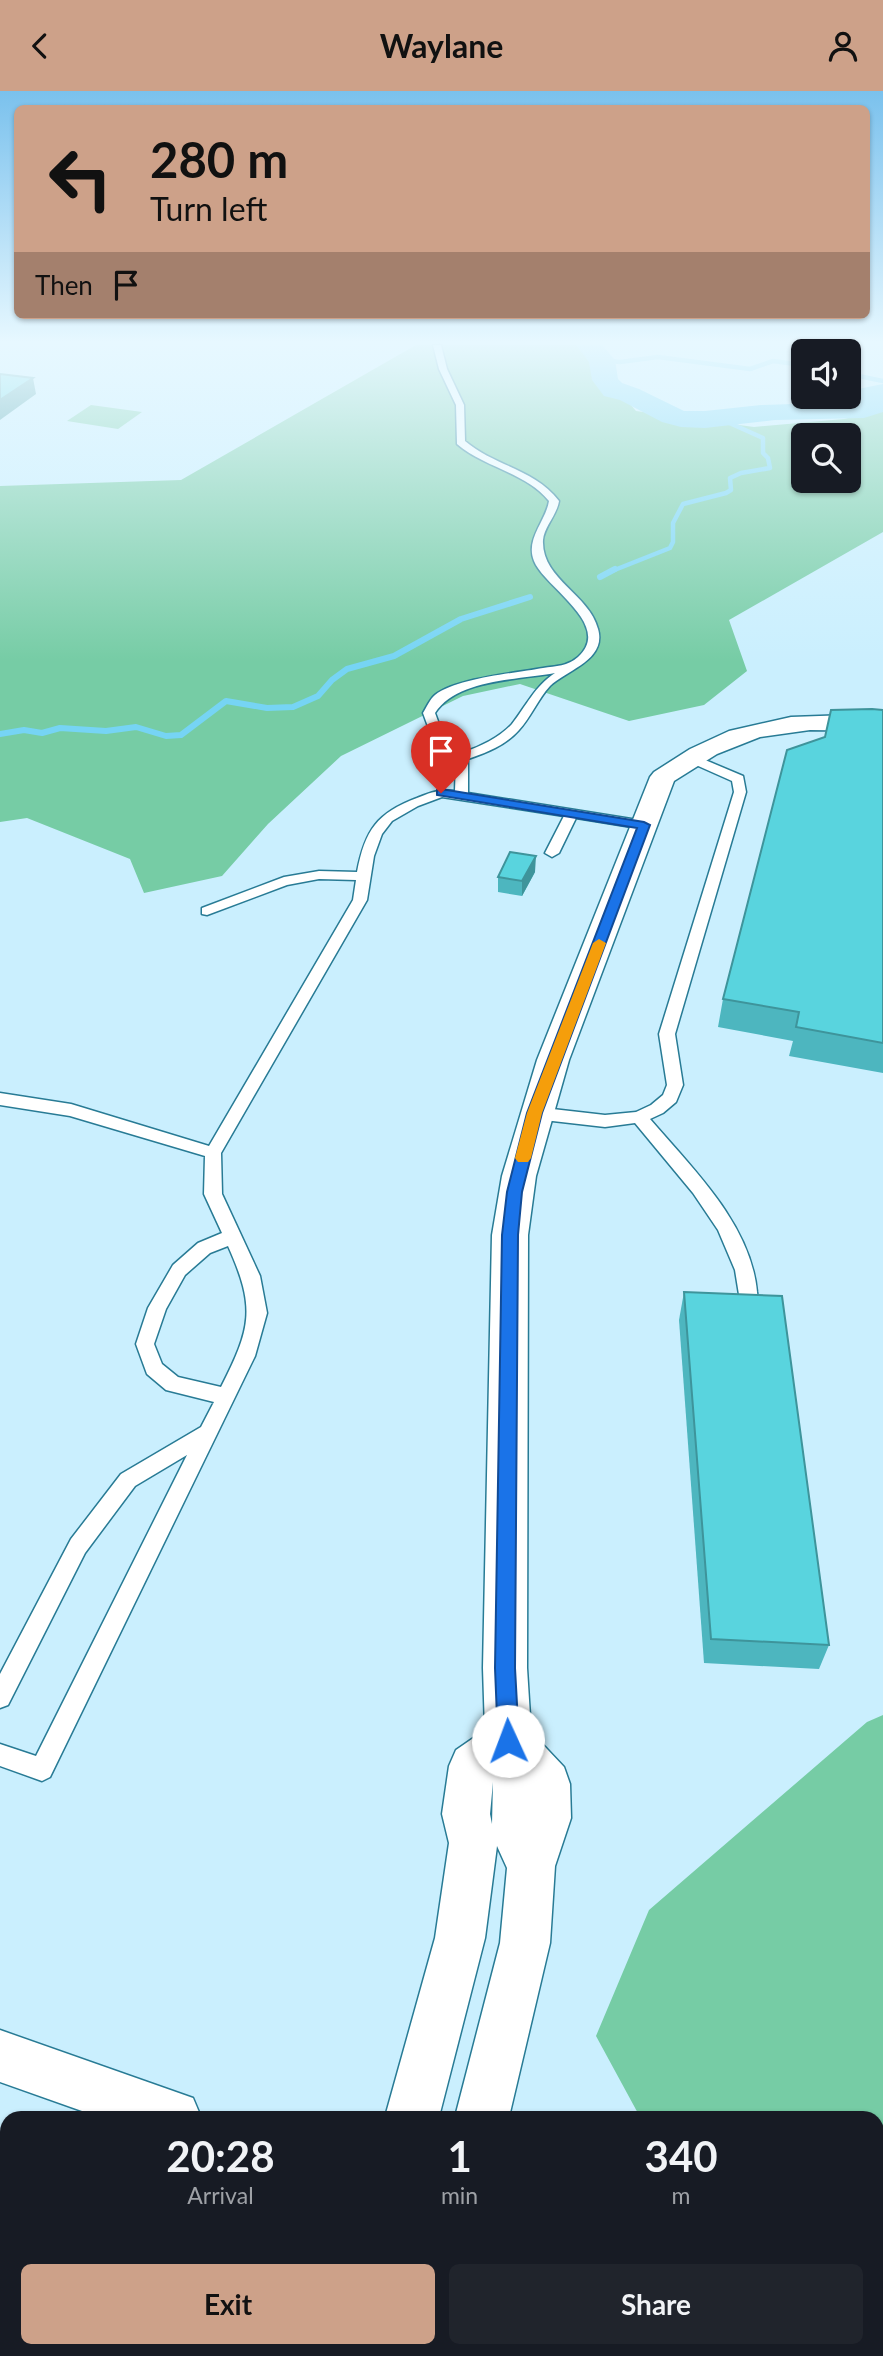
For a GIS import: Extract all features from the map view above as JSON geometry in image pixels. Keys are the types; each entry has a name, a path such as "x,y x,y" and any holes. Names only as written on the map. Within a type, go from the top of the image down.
{"street":[{"path":"483,2111 525,1943 507,1848 517,1777 508,1741 505,1668 510,1235 514,1192 535,1113 663,777 691,758 740,735 781,727 836,723 883,724"},
{"path":"414,2111 460,1938 507,1848"},
{"path":"0,2056 157,2111"}],"lane":[{"path":"462,757 485,749 514,729 546,684 585,658 592,643 593,629 583,611 539,561 538,537 552,513 554,501 534,480 469,451"},
{"path":"462,757 437,737 429,713 439,698 473,684 567,668"},
{"path":"461,795 462,757"},
{"path":"535,1113 605,1121 639,1117 657,1109 670,1098 676,1085 667,1034 740,792 738,779 691,758"},
{"path":"0,1755 42,1769 246,1356 258,1313 251,1276 213,1194 213,1153 360,900 370,848 384,820 411,804 441,793 644,825"},
{"path":"552,853 572,813"},
{"path":"206,911 284,881 318,875 363,876"},
{"path":"0,1099 82,1113 213,1153"},
{"path":"639,1117 706,1197 729,1233 745,1272 749,1308"},
{"path":"224,1397 173,1384 154,1369 145,1344 157,1308 179,1270 204,1248 234,1236"},
{"path":"0,1697 78,1546 128,1480 207,1433"}],"green space":[{"path":"232,451 791,451 791,493 861,493 861,451 883,451 883,532 729,620 747,671 704,705 629,721 520,684 463,696 341,756 268,824 222,876 144,893 130,859 27,818 0,822 0,486 181,480"},
{"path":"883,1715 883,2111 637,2111 596,2036 649,1910 867,1722"}],"building":[{"path":"831,710 883,710 883,1043 796,1027 799,1012 723,999 787,750 825,737"},
{"path":"510,852 536,856 522,881 498,877"},
{"path":"684,1292 782,1296 829,1645 711,1639"}],"waterway":[{"path":"612,571 670,548 673,542 673,523 683,504 726,493 731,490 730,478 741,473 770,468 763,451"},
{"path":"600,577 615,569"},
{"path":"0,734 24,730 42,733 60,728 106,731 136,727 166,736 181,735 226,701 267,708 293,707 318,696 332,680 347,669 394,656 461,619 530,597"}],"slow traffic":[{"path":"523,1158 535,1113 599,943"}],"route":[{"path":"441,793 644,825 535,1113 514,1192 510,1235 505,1668 508,1741"}]}
